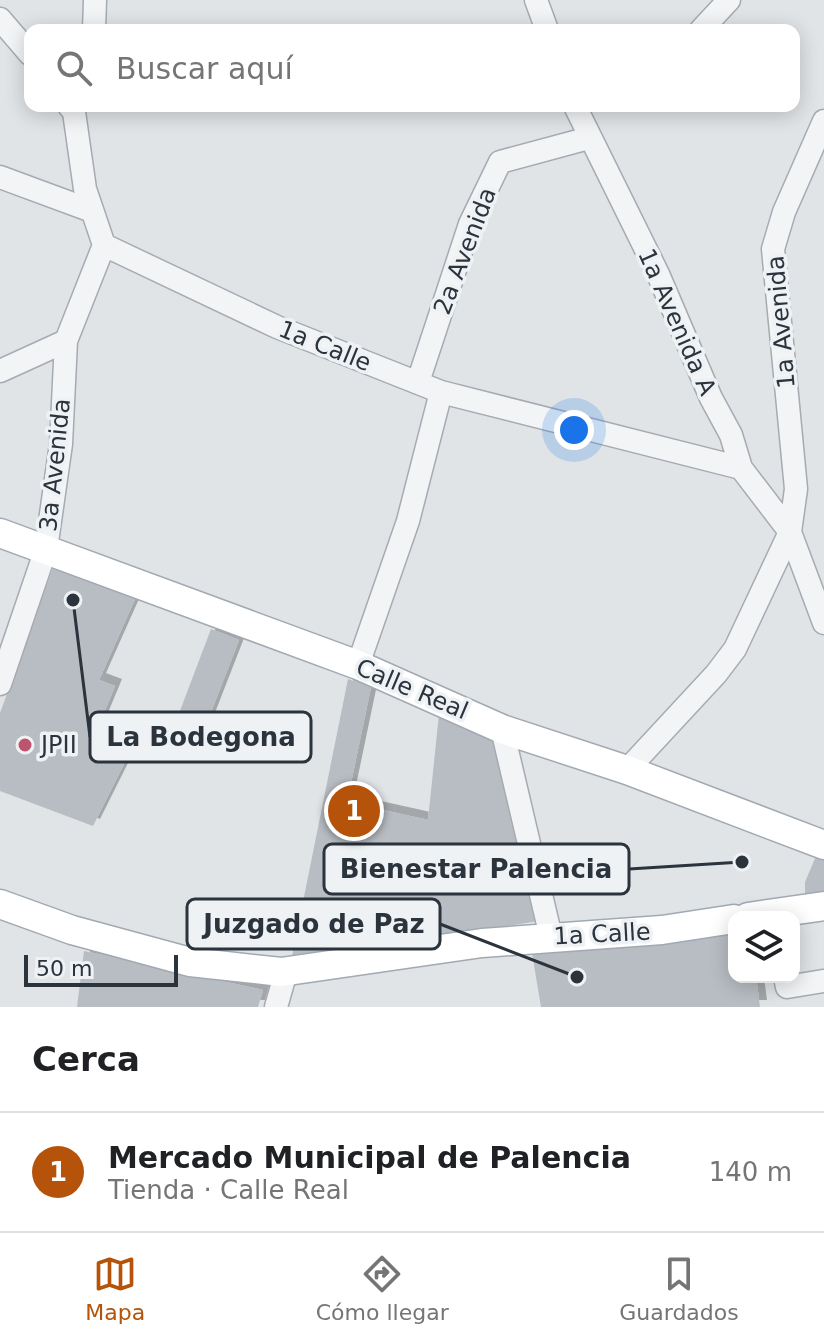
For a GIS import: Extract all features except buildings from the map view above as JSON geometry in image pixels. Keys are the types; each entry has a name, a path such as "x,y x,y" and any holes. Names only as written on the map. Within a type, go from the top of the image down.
{"main road":[{"name":"Calle Real","path":"0,533 358,665 502,729 627,770 824,845"},
{"name":"1a Calle","path":"0,904 72,930 190,962 286,972 482,943 662,930 728,920"},
{"path":"795,911 824,906"}],"street":[{"path":"94,24 95,0"},
{"path":"536,0 545,24"},
{"path":"707,24 729,0"},
{"path":"0,19 24,47"},
{"path":"74,112 85,189 104,245"},
{"name":"1a Avenida A","path":"578,112 658,274 711,398 731,435 741,468 790,532"},
{"name":"1a Avenida","path":"627,770 716,674 735,649 790,532 796,489 773,249 784,212 824,121"},
{"name":"2a Avenida","path":"418,382 470,224 500,162 589,138"},
{"path":"0,177 92,211"},
{"name":"1a Calle","path":"104,245 277,327 441,392 741,468"},
{"name":"3a Avenida","path":"0,684 46,549 61,444 66,341 104,245"},
{"path":"0,371 66,341"},
{"path":"358,665 408,521 441,392"},
{"name":"1a Avenida","path":"790,532 824,623"},
{"path":"502,729 551,937"},
{"path":"276,1007 286,972"},
{"path":"786,983 787,987 823,981"}],"place":[{"name":"La Bodegona","path":"73,600"},
{"name":"JPII","path":"25,745"},
{"name":"Mercado Municipal de Palencia","path":"354,811"},
{"name":"Bienestar Palencia","path":"742,862"},
{"name":"Juzgado de Paz","path":"577,977"}]}
